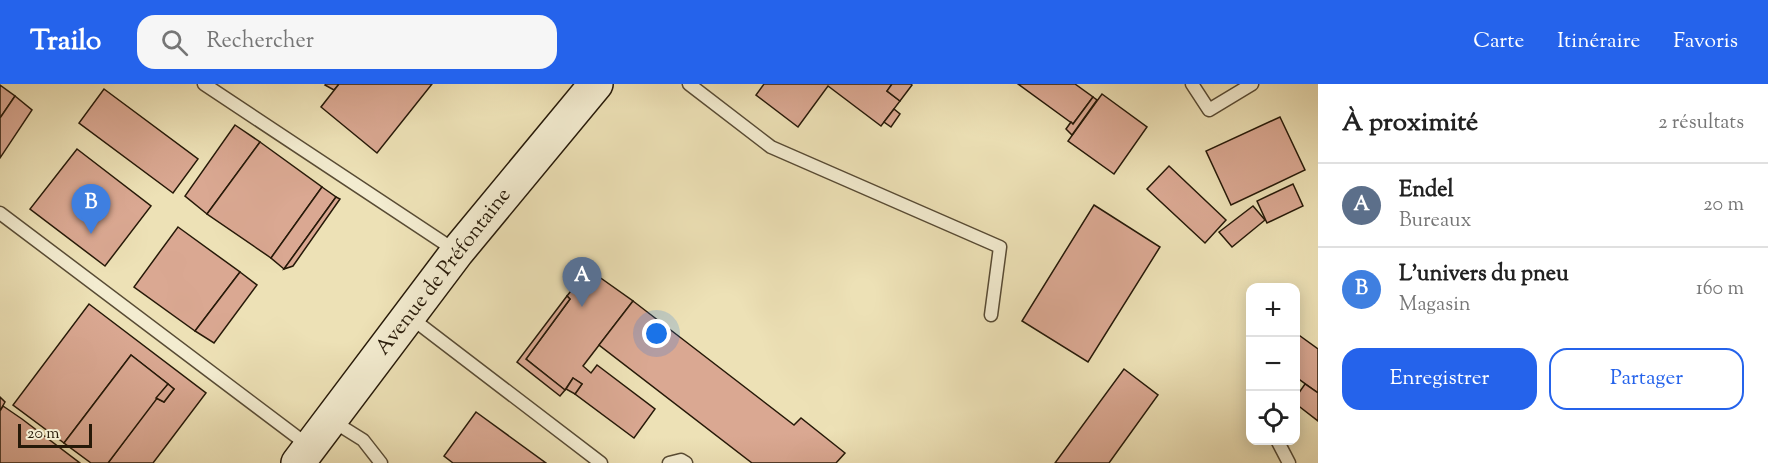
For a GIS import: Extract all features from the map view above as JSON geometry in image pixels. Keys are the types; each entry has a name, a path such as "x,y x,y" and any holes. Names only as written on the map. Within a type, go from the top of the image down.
{"main road":[{"name":"Avenue de Préfontaine","path":"304,455 457,252 590,86"}],"lane":[{"path":"204,84 457,252"},
{"path":"689,84 771,147 1000,247 991,315"},
{"path":"1192,84 1209,110 1252,84"},
{"path":"0,213 304,455"},
{"path":"409,316 601,463"},
{"path":"330,420 363,440 381,463"},
{"path":"1279,445 1289,463"},
{"path":"669,463 681,460 686,463"}],"building":[{"path":"326,84 339,84 334,90"},
{"path":"339,84 432,84 377,153 321,107"},
{"path":"764,84 892,84 887,91 900,101 881,126 828,86 798,127 756,95"},
{"path":"892,84 912,85 900,101 887,91"},
{"path":"1018,84 1075,84 1093,97 1073,124"},
{"path":"0,85 15,96 0,118"},
{"path":"104,89 198,159 173,193 79,123"},
{"path":"1102,94 1147,127 1114,174 1068,141"},
{"path":"15,96 32,110 0,158 0,118"},
{"path":"1093,97 1097,100 1072,135 1066,129 1071,122 1073,124"},
{"path":"894,109 900,114 891,127 884,122"},
{"path":"1280,117 1305,170 1231,205 1206,151"},
{"path":"235,125 260,142 207,214 185,196"},
{"path":"260,142 322,187 271,258 207,214"},
{"path":"77,149 151,206 105,266 30,209"},
{"path":"1169,166 1226,220 1205,243 1147,189"},
{"path":"1293,184 1303,206 1267,223 1257,201"},
{"path":"322,187 336,197 284,269 271,258"},
{"path":"336,197 340,199 293,266 284,269"},
{"path":"1094,205 1160,247 1088,362 1022,321"},
{"path":"1253,206 1265,220 1232,247 1219,232"},
{"path":"178,227 240,272 195,331 134,287"},
{"path":"588,269 633,301 583,366 591,373 597,365 655,409 634,438 575,394 582,384 573,378 565,390 526,359 570,299 567,296"},
{"path":"240,272 257,285 214,343 195,331"},
{"path":"567,296 570,299 526,359 565,390 560,396 517,362"},
{"path":"633,301 794,425 801,418 845,453 836,463 752,463 599,345"},
{"path":"89,304 206,393 153,463 108,463 156,398 164,402 174,389 131,355 64,443 13,405"},
{"path":"1300,336 1318,349 1318,393 1300,380"},
{"path":"131,355 168,384 108,463 91,463 64,443"},
{"path":"1124,369 1158,395 1109,463 1055,463"},
{"path":"573,378 582,384 575,394 566,389"},
{"path":"168,384 174,389 164,402 156,398"},
{"path":"1305,384 1318,393 1318,421 1300,407 1300,391"},
{"path":"0,397 5,402 0,411"},
{"path":"3,406 80,463 0,463 0,411"},
{"path":"476,412 546,463 453,463 444,456"}],"place":[{"name":"L'univers du pneu","path":"91,234"},
{"name":"Endel","path":"582,307"}]}
